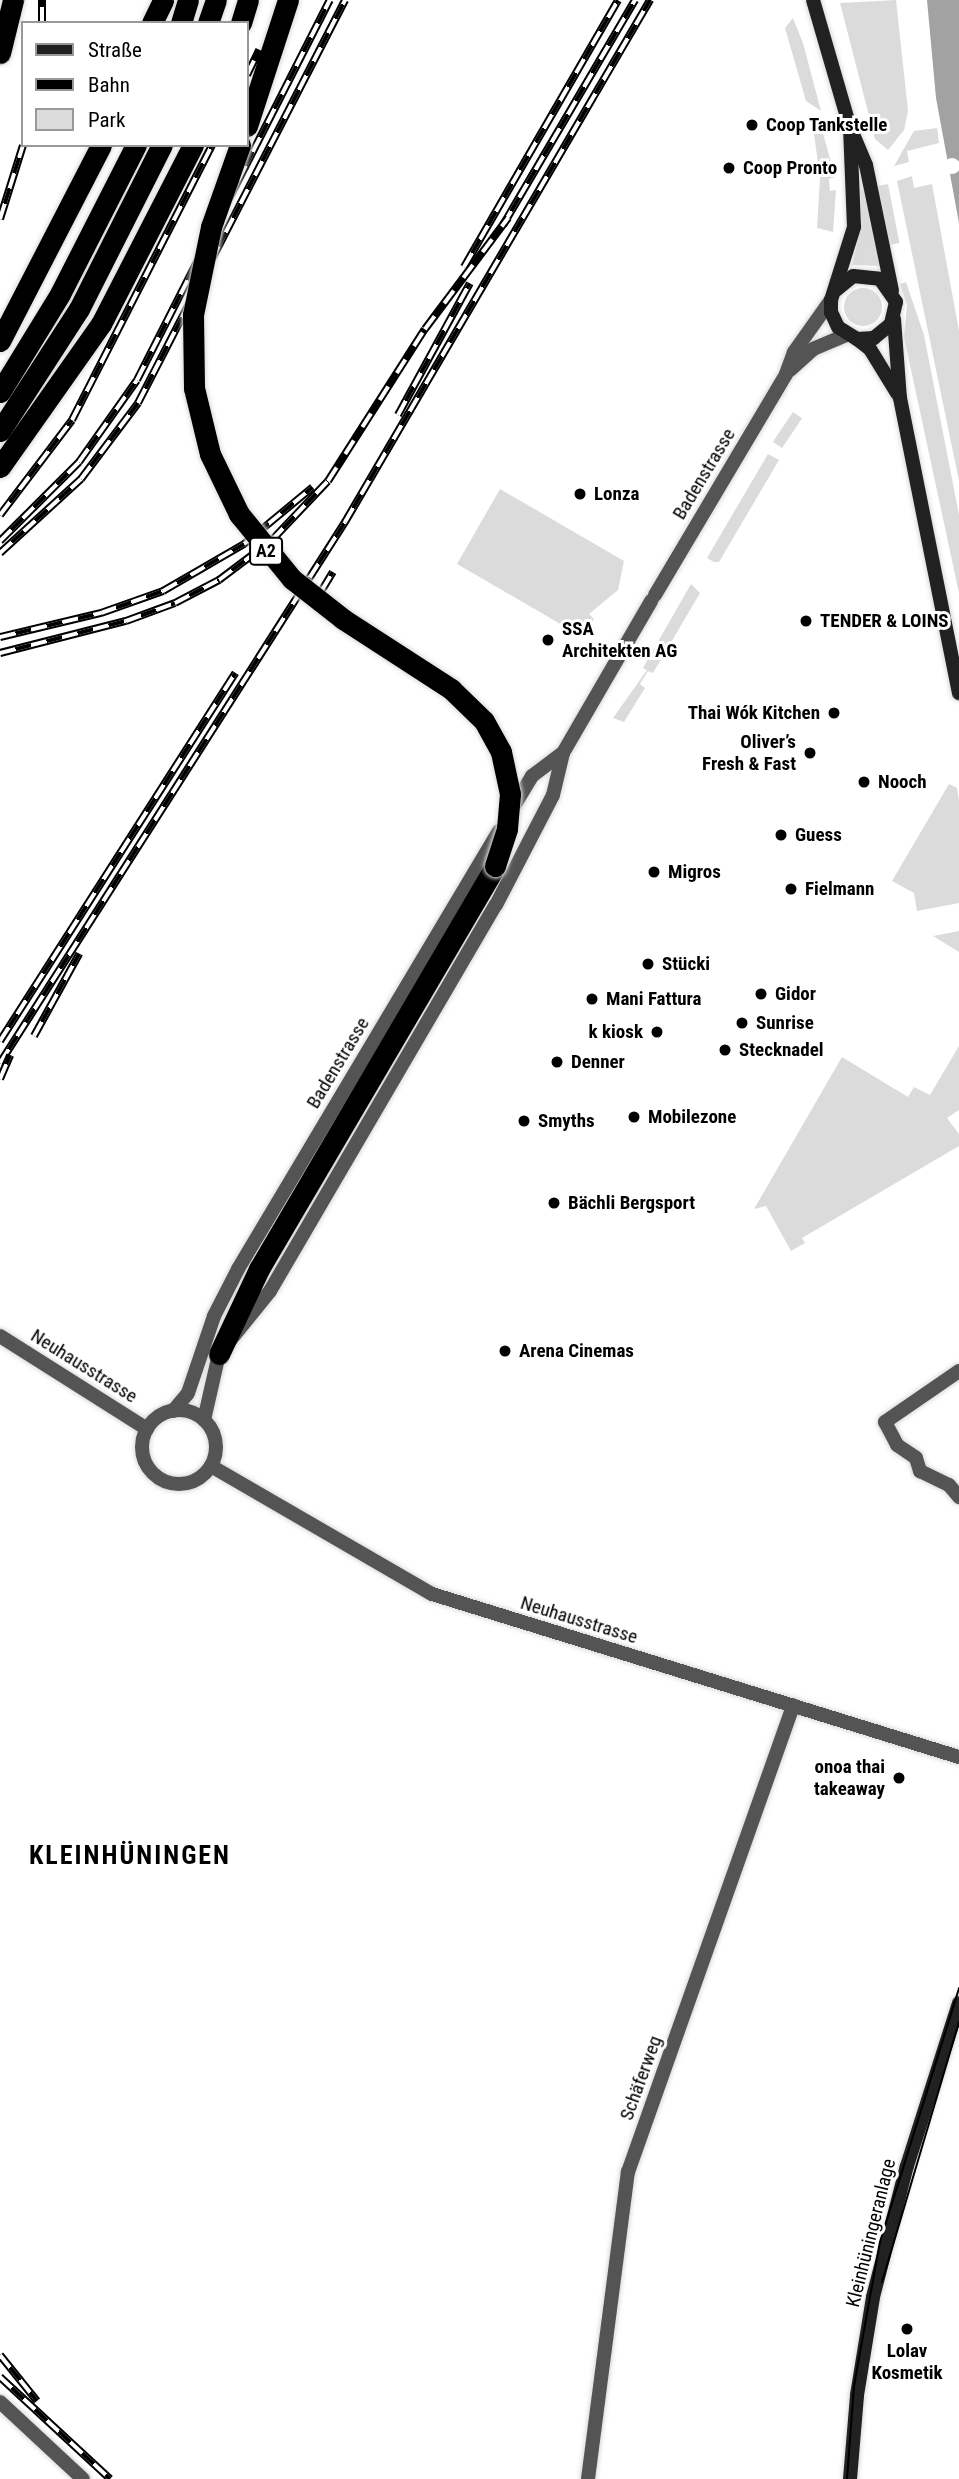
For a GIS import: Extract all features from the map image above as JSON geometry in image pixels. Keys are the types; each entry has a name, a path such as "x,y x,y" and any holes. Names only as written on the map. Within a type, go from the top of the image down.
{"highway":[{"path":"0,53 13,0"},
{"path":"152,21 163,0"},
{"path":"182,21 188,0"},
{"path":"209,21 216,0"},
{"path":"242,21 248,0"},
{"path":"248,122 288,0"},
{"path":"0,341 100,147"},
{"path":"0,392 60,294 135,147"},
{"path":"0,431 79,309 161,147"},
{"path":"0,467 101,324 192,147"},
{"name":"A2","path":"219,1353 244,1298 490,877 507,829 510,794 501,752 479,715 452,689 343,619 292,579 248,528 216,469 197,403 193,315 211,227 239,147"}],"main road":[{"path":"813,0 850,127 869,179 892,291 900,398 959,693"},
{"path":"850,127 856,211 834,295 835,323 870,349 900,398"},
{"path":"834,295 848,279 864,274 880,279 892,291"},
{"path":"852,337 879,335 894,319"},
{"name":"Kleinhüningeranlage","path":"850,2479 857,2395 873,2297 907,2166 959,2003"}],"street":[{"name":"Badenstrasse","path":"204,1420 219,1353 270,1291 496,905 552,795 563,753 786,374 794,352 834,295"},
{"name":"Badenstrasse","path":"786,374 813,349 852,337"},
{"name":"Badenstrasse","path":"173,1411 188,1393 214,1316 245,1257 531,776 563,753"},
{"name":"Neuhausstrasse","path":"0,1336 147,1429"},
{"path":"956,1495 949,1485 920,1471 916,1458 897,1446 885,1422 959,1371"},
{"path":"173,1411 193,1413 204,1420 215,1437 211,1466"},
{"name":"Neuhausstrasse","path":"173,1411 147,1429 144,1459 165,1481 196,1480 211,1466 432,1594 959,1757"},
{"name":"Schäferweg","path":"588,2479 628,2172 793,1705"},
{"path":"0,2402 83,2479"}],"green space":[{"path":"896,0 908,111 904,130 888,150 875,139 840,3"},
{"path":"793,18 803,43 821,111 806,101 785,28"},
{"path":"937,128 939,143 907,151 909,162 894,166 914,131"},
{"path":"823,133 835,177 829,179 830,191 836,190 833,232 817,228 820,178 814,134"},
{"path":"912,176 914,188 932,184 959,331 959,481 897,181"},
{"path":"888,184 899,243 889,245 877,186"},
{"path":"866,189 880,266 852,265 861,227 860,190"},
{"path":"906,282 924,335 959,515 959,593 904,337 907,305 900,284"},
{"path":"863,288 876,294 882,307 876,320 863,326 850,320 844,307 850,294"},
{"path":"793,412 802,418 782,448 773,442"},
{"path":"768,454 779,460 719,562 714,562 707,558"},
{"path":"500,489 624,561 618,590 589,614 594,619 581,636 457,564"},
{"path":"691,584 700,593 653,673 648,671 640,684 645,688 624,722 613,718 647,670 643,668"},
{"path":"949,784 957,788 959,801 959,903 917,911 914,893 892,881"},
{"path":"959,931 959,952 933,936"},
{"path":"959,1046 959,1110 947,1118 959,1134 959,1146 802,1238 805,1243 791,1251 766,1206 754,1209 842,1057 908,1097 914,1087 930,1095"}],"shaded area":[{"path":"927,0 959,0 959,223 936,98"}],"pier":[{"path":"952,158 958,160 958,172 952,174 946,172 944,166 946,160"}],"tram line":[{"path":"847,2479 854,2386 880,2242 959,1988"},
{"path":"882,2282 959,2022"}],"railway":[{"path":"42,0 42,21"},
{"path":"0,541 79,462 137,380 330,0"},
{"path":"0,553 81,479 138,403 345,0"},
{"path":"464,267 618,0"},
{"path":"503,225 635,0"},
{"path":"0,1063 345,522 650,0"},
{"path":"248,73 259,50"},
{"path":"0,219 22,147"},
{"path":"0,515 72,420 211,147"},
{"path":"0,653 126,621 175,603 219,580 272,540 328,481 425,329 508,218"},
{"path":"398,415 470,283"},
{"path":"0,637 101,613 163,591 244,544 313,487"},
{"path":"322,590 333,572"},
{"path":"0,1041 235,673"},
{"path":"34,1036 79,954"},
{"path":"0,1079 10,1055"},
{"path":"0,2355 37,2401"},
{"path":"0,2377 110,2479"}],"place":[{"name":"Coop Tankstelle","path":"752,125"},
{"name":"Coop Pronto","path":"729,168"},
{"name":"Lonza","path":"580,494"},
{"name":"TENDER & LOINS","path":"806,621"},
{"name":"SSA Architekten AG","path":"548,640"},
{"name":"Thai Wók Kitchen","path":"834,713"},
{"name":"Oliver’s Fresh & Fast","path":"810,753"},
{"name":"Nooch","path":"864,782"},
{"name":"Guess","path":"781,835"},
{"name":"Migros","path":"654,872"},
{"name":"Fielmann","path":"791,889"},
{"name":"Stücki","path":"648,964"},
{"name":"Gidor","path":"761,994"},
{"name":"Mani Fattura","path":"592,999"},
{"name":"Sunrise","path":"742,1023"},
{"name":"k kiosk","path":"657,1032"},
{"name":"Stecknadel","path":"725,1050"},
{"name":"Denner","path":"557,1062"},
{"name":"Mobilezone","path":"634,1117"},
{"name":"Smyths","path":"524,1121"},
{"name":"Bächli Bergsport","path":"554,1203"},
{"name":"Arena Cinemas","path":"505,1351"},
{"name":"onoa thai takeaway","path":"899,1778"},
{"name":"Lolav Kosmetik","path":"907,2329"}],"district":[{"name":"KLEINHÜNINGEN","path":"130,1856"}]}
